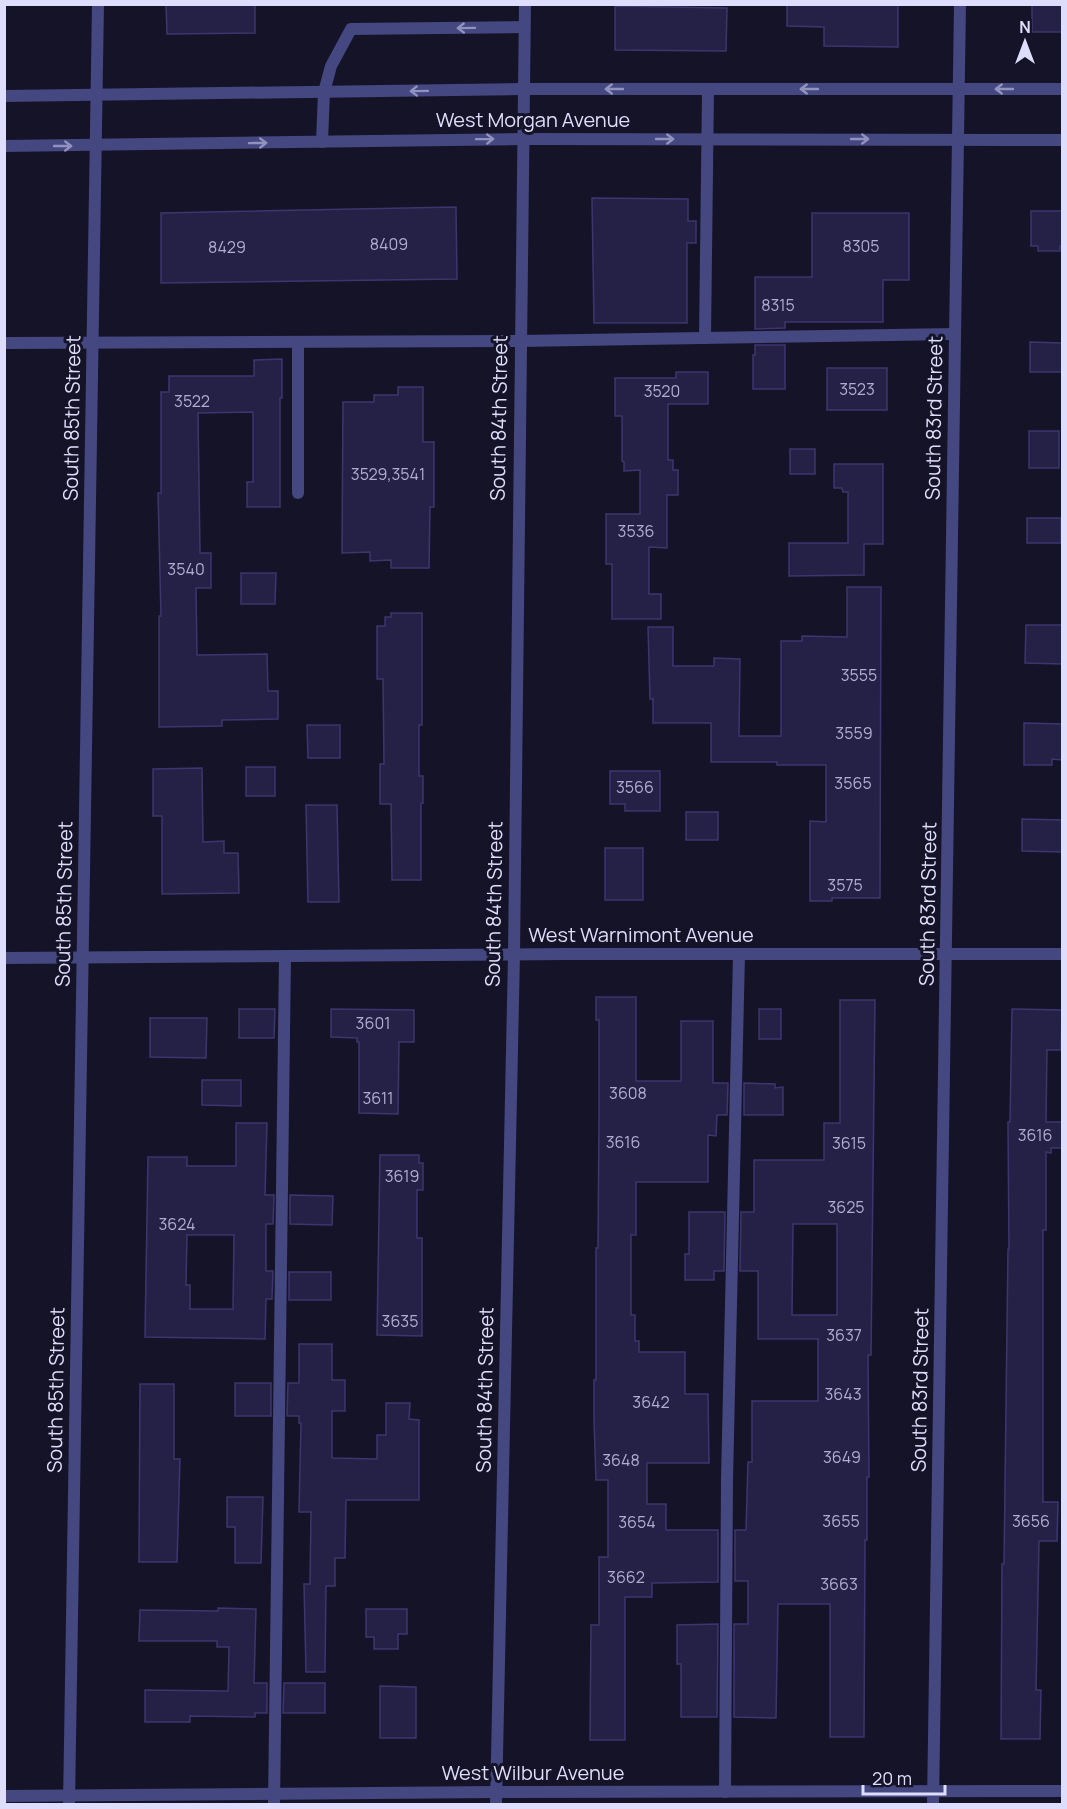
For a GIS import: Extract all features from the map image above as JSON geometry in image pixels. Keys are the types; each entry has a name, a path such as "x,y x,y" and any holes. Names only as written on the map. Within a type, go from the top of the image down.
{"street":[{"name":"South 85th Street","path":"70,1800 98,4"},
{"name":"South 84th Street","path":"496,1798 514,955 519,340 525,4"},
{"name":"South 83rd Street","path":"933,1798 960,4"},
{"path":"322,142 324,92 331,66 351,29 524,27"},
{"name":"West Morgan Avenue","path":"4,96 524,89 1062,89"},
{"path":"705,338 708,89"},
{"name":"West Morgan Avenue","path":"4,146 522,139 1062,140"},
{"path":"4,343 519,340 955,334"},
{"path":"298,342 298,493"},
{"path":"725,1792 727,1467 739,954"},
{"name":"West Warnimont Avenue","path":"4,958 1062,954"},
{"path":"274,1799 285,957"},
{"name":"West Wilbur Avenue","path":"4,1796 70,1800 496,1798 725,1792 933,1798 1062,1791"}],"building":[{"path":"166,4 255,4 255,33 167,34"},
{"path":"787,4 898,4 898,47 824,46 824,27 787,26"},
{"path":"1032,4 1062,4 1062,32 1032,32"},
{"path":"615,6 727,8 726,51 615,50"},
{"path":"592,198 688,199 688,221 696,221 696,243 687,243 687,323 594,323"},
{"path":"456,207 457,279 161,283 161,213"},
{"path":"1031,211 1062,211 1060,251 1038,251 1038,246 1031,246"},
{"path":"812,213 909,213 909,280 883,280 883,322 785,322 785,328 755,329 755,277 812,277"},
{"path":"1030,342 1062,343 1062,372 1030,372"},
{"path":"755,345 785,345 785,389 753,389"},
{"path":"282,359 280,507 247,507 247,482 253,482 253,412 198,413 200,553 211,553 211,588 196,588 197,655 267,654 268,691 278,691 278,719 222,720 222,726 159,727 159,616 161,616 158,493 161,493 161,392 169,392 169,376 254,376 254,360"},
{"path":"827,368 887,368 887,410 827,410"},
{"path":"676,372 708,372 708,404 668,404 668,460 673,460 673,470 678,470 678,495 667,495 667,548 649,547 649,594 661,594 661,619 612,619 612,564 606,564 606,514 640,514 640,470 624,471 622,461 622,416 615,416 615,378 676,378"},
{"path":"398,387 423,387 423,442 434,442 434,507 430,507 429,568 391,568 391,560 370,561 370,552 342,553 343,402 374,402 374,395 398,395"},
{"path":"1029,431 1059,431 1059,468 1029,468"},
{"path":"790,449 815,449 815,474 790,474"},
{"path":"834,464 883,464 883,544 864,544 864,575 789,576 789,543 848,543 848,492 843,492 842,488 834,488"},
{"path":"1027,518 1061,518 1061,543 1027,543"},
{"path":"241,573 276,573 275,604 241,604"},
{"path":"847,587 881,587 880,898 832,898 832,901 810,901 810,821 826,822 826,765 711,762 711,723 653,723 648,627 673,627 673,666 714,666 714,658 740,659 739,736 781,736 781,641 802,641 802,636 847,637"},
{"path":"391,613 422,613 422,725 419,725 419,776 423,776 421,880 392,880 391,804 380,804 380,764 384,764 383,679 377,679 377,626 385,626 385,617 391,617"},
{"path":"1026,625 1062,625 1062,664 1025,663"},
{"path":"1024,723 1062,724 1062,760 1052,759 1052,765 1024,765"},
{"path":"307,725 340,725 340,758 308,758"},
{"path":"246,767 275,767 275,796 246,796"},
{"path":"202,768 203,842 224,841 224,853 238,853 239,893 162,894 162,816 153,816 153,769"},
{"path":"610,771 660,771 660,811 625,811 625,804 610,804"},
{"path":"306,805 337,805 339,902 308,902"},
{"path":"686,812 718,812 718,840 686,840"},
{"path":"1022,819 1062,820 1062,852 1022,851"},
{"path":"605,848 643,848 643,900 605,900"},
{"path":"596,997 636,997 636,1081 681,1081 681,1021 713,1021 713,1083 728,1083 727,1115 717,1115 716,1136 708,1135 708,1182 636,1182 636,1235 631,1235 631,1315 635,1315 635,1341 639,1341 639,1352 685,1352 685,1394 708,1394 709,1463 647,1463 647,1504 666,1504 666,1530 718,1530 718,1582 652,1583 652,1597 625,1597 625,1740 590,1740 591,1625 599,1625 599,1557 608,1557 608,1480 596,1480 594,1420 599,1122 599,1020 596,1020"},
{"path":"840,1000 875,1000 871,1355 868,1355 869,1477 867,1477 867,1540 865,1540 864,1737 830,1737 830,1604 778,1604 776,1718 734,1717 734,1624 748,1624 748,1581 735,1581 735,1530 746,1530 748,1462 752,1462 752,1401 818,1401 818,1339 758,1339 758,1271 740,1271 741,1212 754,1212 754,1160 824,1160 824,1123 840,1123","holes":["793,1224 837,1224 837,1315 792,1315"]},
{"path":"239,1009 275,1009 274,1038 239,1038"},
{"path":"331,1009 414,1010 414,1042 399,1042 398,1114 359,1113 359,1042 357,1038 331,1037"},
{"path":"759,1009 781,1009 781,1039 759,1039"},
{"path":"1012,1009 1062,1010 1061,1050 1047,1050 1046,1122 1062,1122 1062,1148 1051,1148 1051,1153 1046,1152 1046,1230 1043,1230 1043,1502 1058,1502 1057,1541 1039,1541 1036,1690 1041,1690 1040,1739 1001,1739 1002,1564 1004,1564 1009,1249 1008,1122 1010,1122"},
{"path":"150,1018 207,1018 206,1058 150,1057"},
{"path":"202,1080 241,1080 241,1106 202,1105"},
{"path":"744,1083 775,1084 775,1088 783,1087 783,1115 744,1115"},
{"path":"236,1123 267,1123 265,1195 274,1195 273,1224 266,1224 266,1271 273,1271 272,1299 266,1299 265,1339 145,1337 148,1157 187,1157 187,1166 236,1166","holes":["187,1235 234,1235 233,1309 190,1309 190,1285 186,1285"]},
{"path":"380,1155 419,1155 419,1163 423,1163 423,1190 417,1190 417,1238 422,1238 422,1336 377,1335"},
{"path":"290,1195 333,1196 332,1225 290,1224"},
{"path":"689,1212 725,1212 724,1271 714,1271 714,1280 685,1280 685,1254 689,1254"},
{"path":"289,1272 331,1272 331,1300 289,1300"},
{"path":"299,1344 332,1344 332,1380 345,1380 345,1411 332,1411 332,1458 377,1459 377,1435 386,1435 386,1403 410,1403 409,1419 419,1420 419,1500 346,1500 345,1558 335,1558 335,1586 326,1586 325,1672 306,1672 304,1584 310,1584 311,1512 299,1512 301,1423 299,1423 299,1416 287,1416 288,1383 299,1383"},
{"path":"235,1383 271,1383 271,1416 235,1416"},
{"path":"140,1384 174,1384 174,1459 180,1459 177,1562 139,1562"},
{"path":"227,1497 263,1497 261,1563 235,1563 235,1527 227,1527"},
{"path":"218,1608 256,1609 254,1683 267,1683 267,1713 255,1713 255,1717 190,1716 190,1722 145,1722 145,1690 228,1691 229,1647 217,1647 217,1641 139,1641 140,1610 218,1611"},
{"path":"366,1609 407,1609 407,1634 398,1634 398,1649 374,1649 374,1637 366,1637"},
{"path":"718,1624 717,1717 681,1717 681,1664 677,1664 677,1625"},
{"path":"284,1683 325,1683 325,1713 283,1713"},
{"path":"380,1686 416,1687 416,1738 380,1738"}]}
